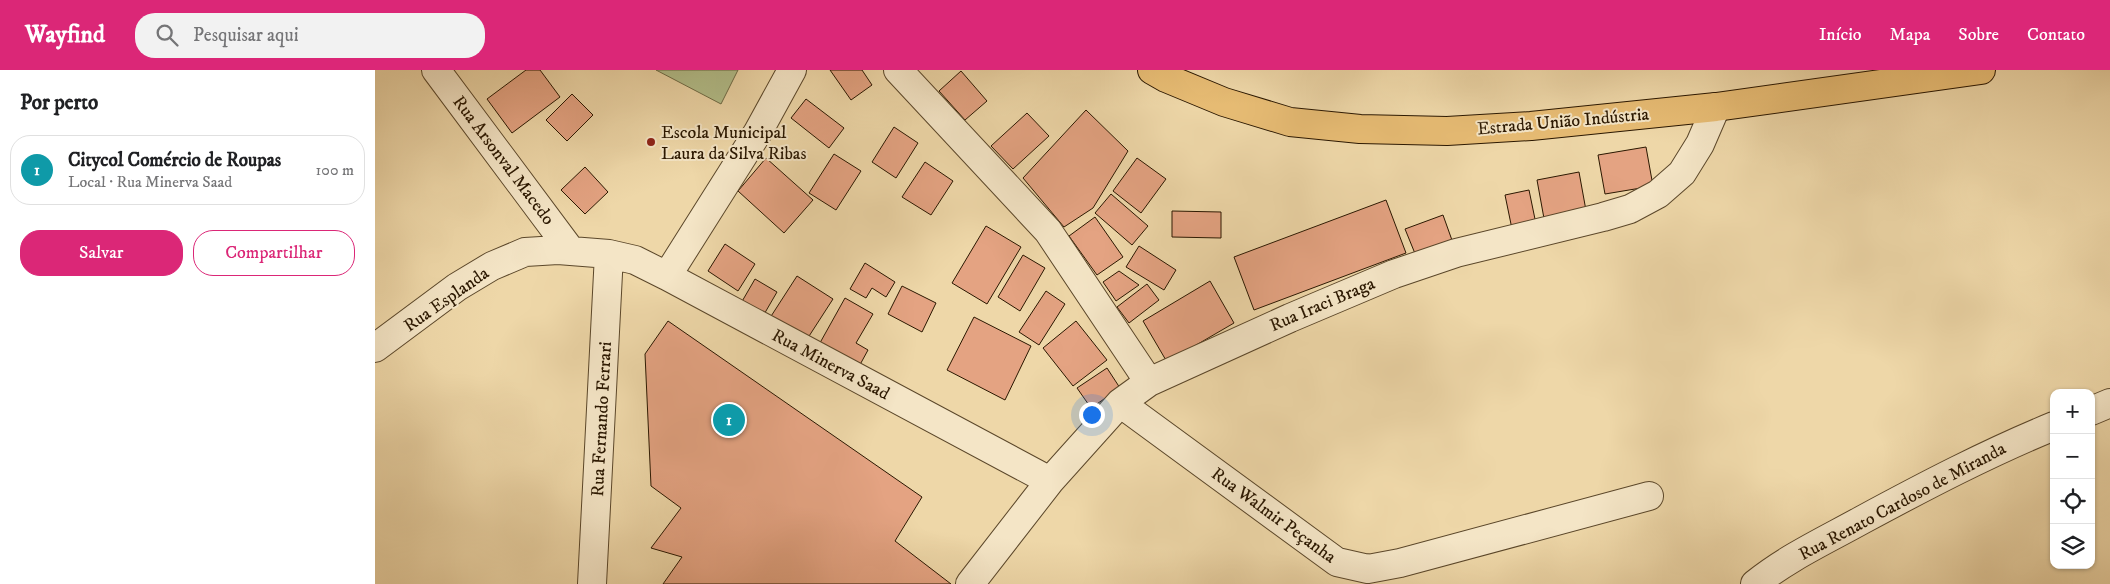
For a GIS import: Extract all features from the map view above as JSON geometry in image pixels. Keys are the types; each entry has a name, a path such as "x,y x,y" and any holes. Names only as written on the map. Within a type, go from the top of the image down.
{"main road":[{"name":"Estrada União Indústria","path":"1152,70 1165,78 1223,102 1290,122 1360,129 1447,131 1531,126 1716,107 1981,70"}],"street":[{"name":"Rua Arsonval Macedo","path":"436,70 571,251"},
{"path":"667,276 758,132 792,70"},
{"path":"898,70 1048,231 1149,382"},
{"name":"Rua Iraci Braga","path":"981,580 1050,481 1120,403 1149,382 1289,318 1394,274 1456,253 1630,209 1658,194 1682,174 1700,144 1716,107"},
{"name":"Rua Esplanda","path":"375,348 457,287 491,266 525,252 558,250 609,254"},
{"name":"Rua Minerva Saad","path":"609,254 635,260 667,276 1050,481"},
{"name":"Rua Fernando Ferrari","path":"592,584 609,254"},
{"name":"Rua Walmir Peçanha","path":"1120,403 1337,562 1368,569 1400,563 1649,496"},
{"path":"2095,409 2110,403"},
{"name":"Rua Renato Cardoso de Miranda","path":"1755,584 1776,567 1915,492 2007,445 2050,428"}],"green space":[{"path":"656,70 738,70 721,104"}],"building":[{"path":"526,70 540,70 560,97 512,133 487,99"},
{"path":"830,70 862,70 872,85 851,100"},
{"path":"961,71 987,101 965,120 939,91"},
{"path":"572,94 593,115 567,141 546,120"},
{"path":"806,99 844,128 829,148 791,118"},
{"path":"1086,110 1128,151 1093,208 1064,227 1023,178"},
{"path":"1027,113 1049,136 1013,169 991,146"},
{"path":"894,127 918,143 896,178 872,162"},
{"path":"1646,147 1653,186 1605,194 1598,155"},
{"path":"834,154 861,171 836,210 809,193"},
{"path":"766,158 813,200 784,233 738,191"},
{"path":"1137,158 1166,179 1141,213 1113,191"},
{"path":"925,162 953,181 931,215 902,197"},
{"path":"585,167 608,192 585,214 561,190"},
{"path":"1579,172 1587,216 1545,224 1537,180"},
{"path":"1529,190 1536,224 1512,229 1505,195"},
{"path":"1111,194 1148,226 1132,245 1095,213"},
{"path":"1386,200 1406,253 1254,310 1234,257"},
{"path":"1172,211 1221,212 1221,238 1172,237"},
{"path":"1443,215 1453,243 1416,256 1405,229"},
{"path":"1095,217 1123,257 1097,275 1069,236"},
{"path":"986,226 1021,247 987,304 952,283"},
{"path":"725,244 755,264 738,291 708,271"},
{"path":"1139,246 1176,270 1164,290 1126,267"},
{"path":"1023,255 1045,268 1020,311 998,297"},
{"path":"865,263 895,282 886,297 872,288 866,298 850,289"},
{"path":"1119,271 1139,285 1116,301 1103,282"},
{"path":"797,276 833,299 802,347 766,324"},
{"path":"755,279 777,292 759,323 737,310"},
{"path":"1210,281 1234,323 1167,362 1143,321"},
{"path":"1147,284 1159,300 1129,323 1117,307"},
{"path":"902,286 936,303 922,332 888,314"},
{"path":"1046,291 1065,304 1039,345 1019,332"},
{"path":"845,298 873,314 856,343 868,350 856,372 816,350"},
{"path":"974,317 1031,346 1005,400 947,370"},
{"path":"668,321 922,497 895,541 951,584 663,584 682,557 651,548 681,508 651,486 645,354"},
{"path":"1076,321 1107,360 1073,386 1043,348"},
{"path":"1107,368 1120,388 1091,408 1077,388"}],"place":[{"name":"Escola Municipal Laura da Silva Ribas","path":"651,142"},
{"name":"Citycol Comércio de Roupas","path":"729,420"}]}
